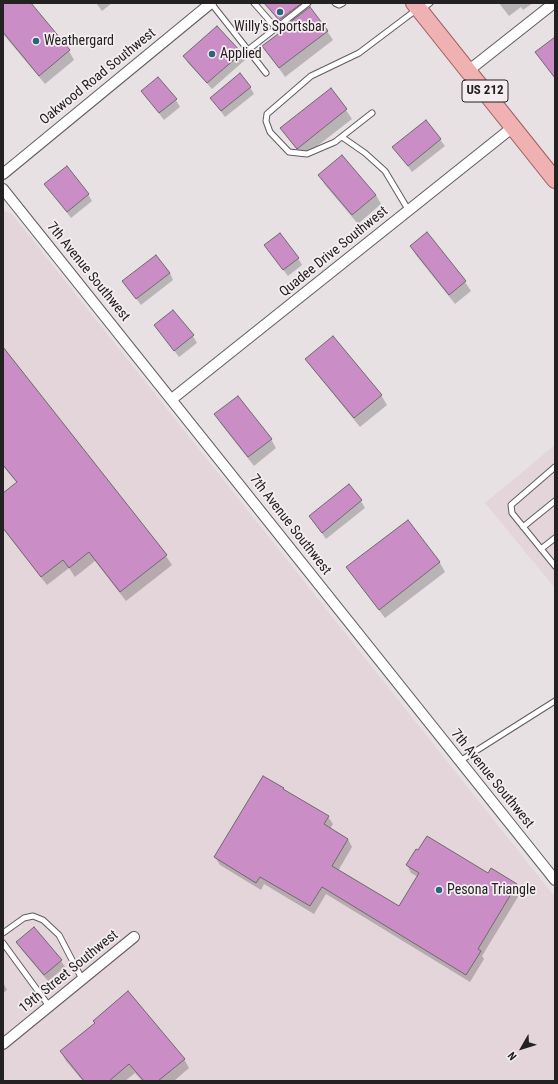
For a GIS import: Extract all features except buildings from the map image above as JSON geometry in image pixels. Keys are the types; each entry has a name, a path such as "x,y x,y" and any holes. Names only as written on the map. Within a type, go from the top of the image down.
{"main road":[{"name":"US 212","path":"421,6 468,71 555,180"}],"street":[{"name":"Oakwood Road Southwest","path":"3,174 211,3"},
{"path":"468,71 554,3"},
{"name":"Quadee Drive Southwest","path":"172,399 513,127"},
{"name":"7th Avenue Southwest","path":"3,189 555,880"},
{"name":"19th Street Southwest","path":"3,1044 134,937"}],"lane":[{"path":"211,3 266,72"},
{"path":"254,3 276,28"},
{"path":"248,50 308,3"},
{"path":"335,3 339,5 344,3"},
{"path":"372,113 335,142 306,154 289,152 270,132 266,121 268,114 311,76 359,53 421,6"},
{"path":"342,137 365,153 385,171 409,211"},
{"path":"555,467 511,505 512,513 555,566"},
{"path":"523,527 555,501"},
{"path":"541,549 555,538"},
{"path":"460,761 555,701"},
{"path":"3,933 24,918 33,916 43,920 59,935 82,979"},
{"path":"3,943 49,1006"}],"shaded area":[{"path":"3,210 12,214 555,897 555,1081 3,1081"},
{"path":"555,445 555,588 485,503"}],"place":[{"name":"Willy's Sportsbar","path":"280,12"},
{"name":"Weathergard","path":"36,41"},
{"name":"Applied","path":"212,54"},
{"name":"Pesona Triangle","path":"439,890"}]}
